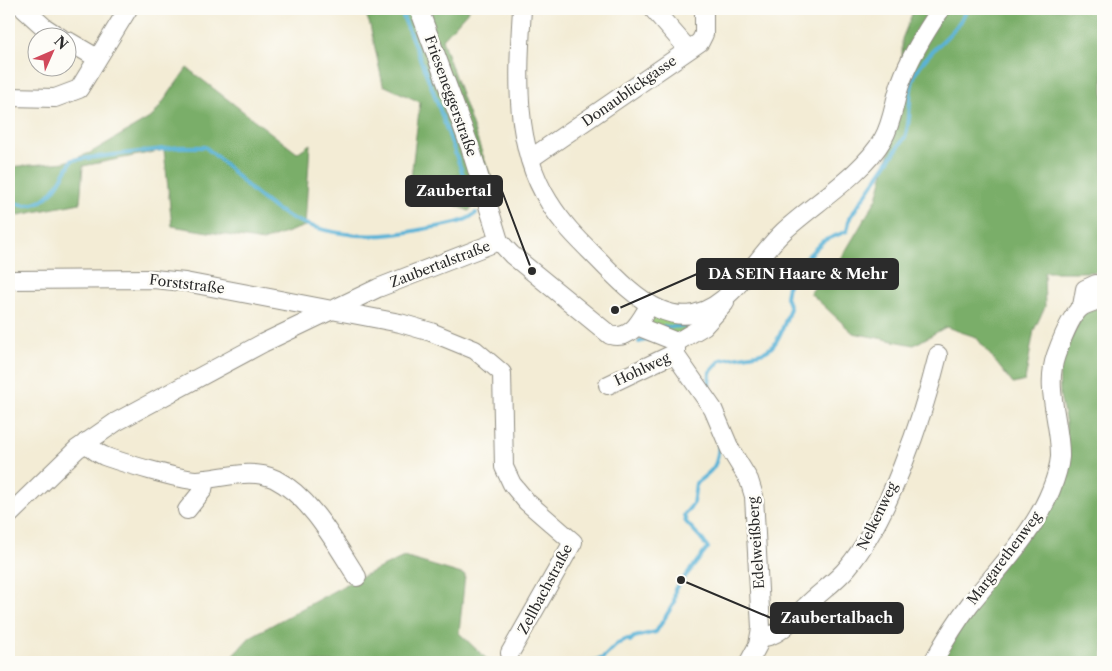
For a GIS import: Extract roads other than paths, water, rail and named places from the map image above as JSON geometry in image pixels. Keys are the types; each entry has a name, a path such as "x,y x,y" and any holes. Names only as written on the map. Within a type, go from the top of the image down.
{"street":[{"path":"24,9 46,28"},
{"path":"9,97 55,98 79,89 128,9"},
{"name":"Frieseneggerstraße","path":"419,9 470,147 499,241"},
{"path":"522,9 518,92 530,159 542,190 558,216 606,267 649,306 667,312 687,313 706,309 725,298 784,231 825,199 879,145 889,125 903,76 941,9"},
{"path":"653,9 688,49"},
{"name":"Donaublickgasse","path":"530,159 702,39 704,9"},
{"path":"78,47 97,58"},
{"name":"Zaubertalstraße","path":"9,515 43,480 86,442 116,422 219,366 334,309 442,262 499,241 512,254 610,335 623,336 630,333 637,326"},
{"name":"Forststraße","path":"9,280 166,279 334,309"},
{"name":"Hohlweg","path":"608,385 675,348 710,321 724,307 725,298"},
{"path":"637,326 649,306"},
{"name":"Margarethenweg","path":"933,662 955,626 1013,551 1050,492 1060,459 1053,402 1052,366 1069,325 1082,306"},
{"name":"Zellbachstraße","path":"334,309 400,323 431,332 475,350 502,373 504,467 512,484 527,502 573,542 510,653"},
{"name":"Hohlweg","path":"637,326 675,348 678,361 706,397 721,430"},
{"name":"Nelkenweg","path":"761,636 767,637 782,628 840,576 860,551 891,489 923,412 938,355"},
{"name":"Edelweißberg","path":"721,430 749,480 754,496 761,605 761,636 749,662"},
{"path":"86,442 102,455 116,460 193,480 255,473 274,479 296,494 310,509 357,577"},
{"path":"187,510 203,490 205,479"}],"waterway":[{"path":"400,9 432,88 470,194"},
{"path":"709,387 710,372 721,360 768,350 779,337 790,308 786,297 790,274 823,241 847,231 850,217 905,137 909,121 911,88 916,72 928,55 950,34 967,9"},
{"path":"9,201 21,205 32,205 48,196 72,160 179,147 205,147 261,198 278,210 316,228 356,235 398,234 457,223 476,213"},
{"path":"664,327 689,326"},
{"path":"639,342 651,338"},
{"path":"591,662 602,658 621,642 628,639 630,641 634,637 656,632 674,603 675,589 708,548 686,522 684,515 693,504 696,483 714,467 718,457 719,443"}],"place":[{"name":"Zaubertal","path":"532,271"},
{"name":"DA SEIN Haare & Mehr","path":"615,310"},
{"name":"Zaubertalbach","path":"681,580"}]}
